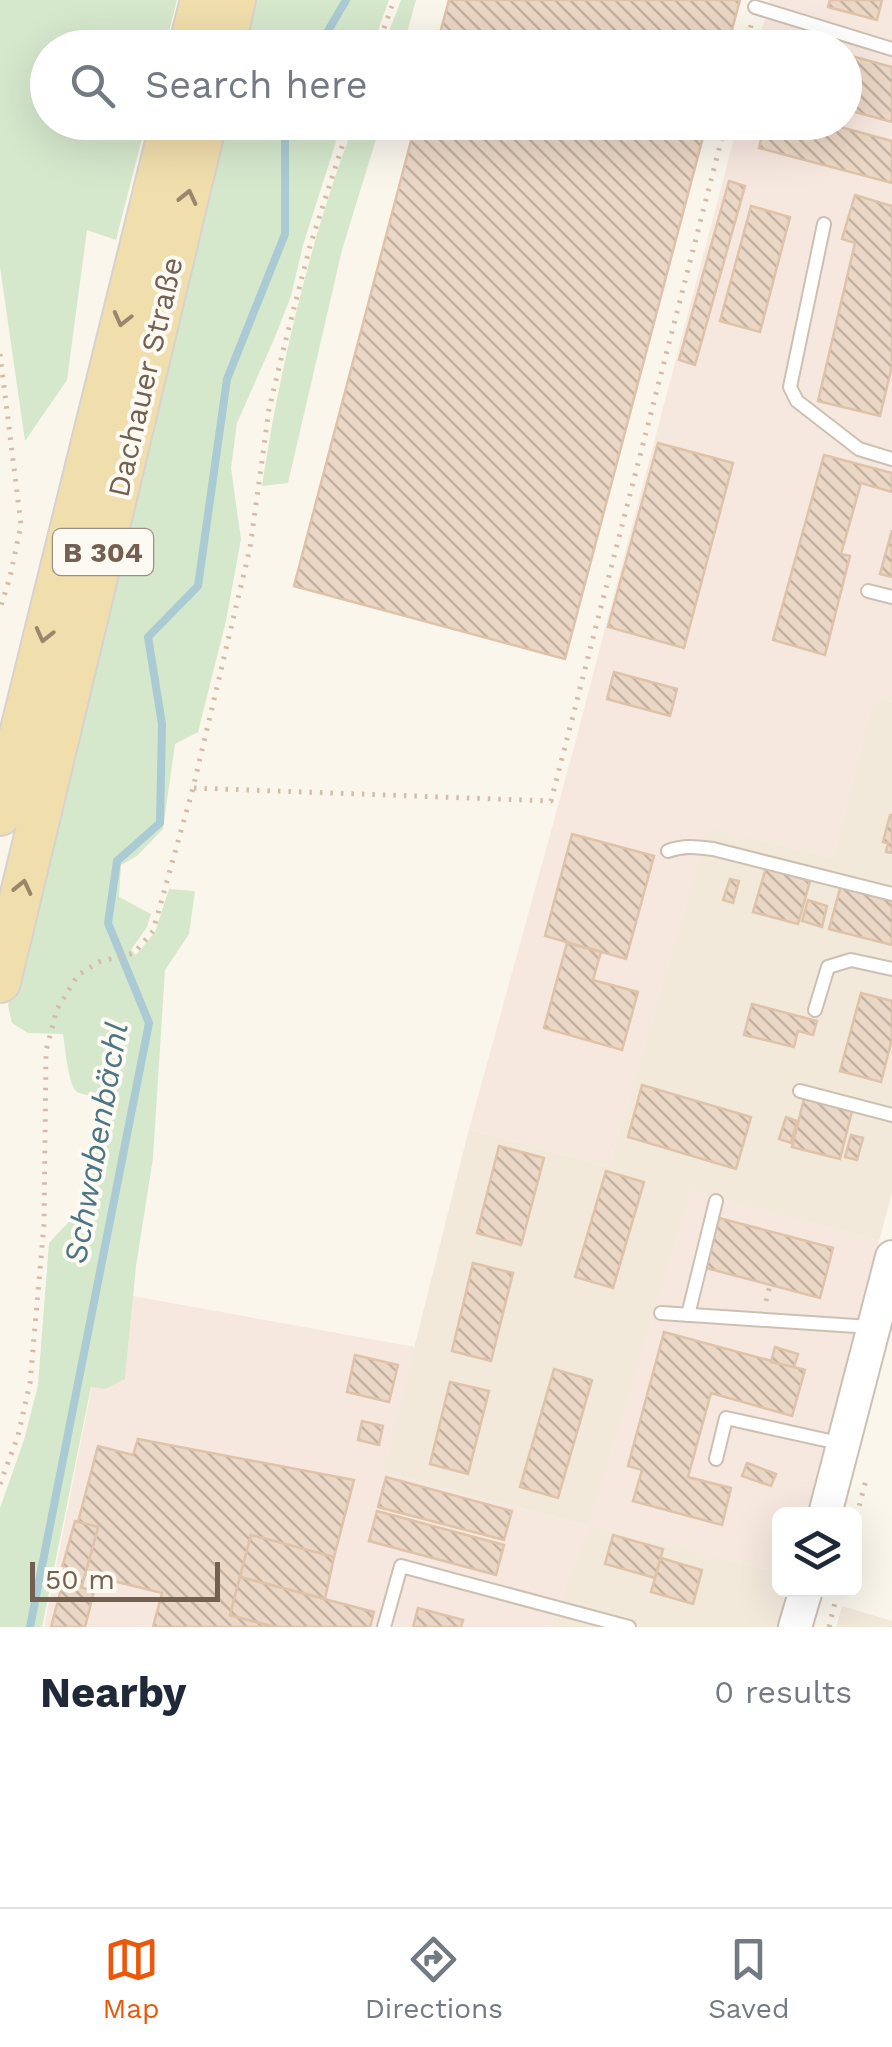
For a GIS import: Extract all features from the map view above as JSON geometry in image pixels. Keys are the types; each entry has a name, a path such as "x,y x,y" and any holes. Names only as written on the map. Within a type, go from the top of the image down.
{"main road":[{"path":"194,30 201,0"},
{"path":"228,30 235,0"},
{"name":"Dachauer Straße","path":"0,816 166,140"},
{"name":"Dachauer Straße","path":"0,982 202,140"}],"street":[{"path":"827,1507 892,1257"},
{"path":"796,1627 804,1597"}],"lane":[{"path":"756,7 830,30"},
{"path":"862,40 892,49"},
{"path":"824,224 790,387 797,401 859,449 892,459"},
{"path":"868,591 892,597"},
{"path":"668,852 691,846 714,849 892,894"},
{"path":"815,1010 828,967 851,960 892,969"},
{"path":"800,1091 892,1115"},
{"path":"688,1315 716,1202"},
{"path":"661,1313 874,1327"},
{"path":"716,1459 726,1418 843,1444"},
{"path":"384,1627 401,1566 629,1627"}],"path":[{"path":"384,30 394,0"},
{"path":"0,1484 18,1436 30,1383 44,1224 46,1051 57,1009 78,975 99,962 134,953 152,931 193,788 250,548 278,370 310,246 344,140"},
{"path":"193,788 551,801 721,140"},
{"path":"0,354 20,525 0,609"},
{"path":"829,1627 836,1597"}],"shaded area":[{"path":"770,0 892,0 892,702 873,698 833,858 708,828 609,1167 469,1129 734,140 862,140 862,30 762,30"},
{"path":"873,697 892,702 892,1193 879,1241 691,1190 589,1526 772,1571 772,1597 785,1597 777,1627 551,1627 588,1526 383,1472 469,1129 609,1167 708,827 833,858"},
{"path":"691,1189 879,1241 809,1507 772,1507 772,1571 589,1527 551,1627 44,1627 92,1386 105,1389 125,1378 133,1296 415,1347 383,1472 588,1526"},
{"path":"842,1606 892,1621 892,1627 836,1627"}],"green space":[{"path":"0,0 177,0 169,30 30,30 30,140 142,140 116,240 87,230 67,380 25,441 0,267"},
{"path":"252,0 389,0 378,30 244,30"},
{"path":"401,0 416,0 408,30 390,30"},
{"path":"218,140 337,140 291,296 237,423 231,468 241,539 226,621 198,732 175,744 163,829 137,856 121,865 119,897 151,914 131,950 136,955 155,932 169,889 195,891 189,934 165,970 153,1158 136,1266 125,1379 105,1389 91,1387 42,1627 0,1627 0,1508 38,1385 49,1243 79,1211 95,1161 102,1098 74,1088 63,1034 28,1033 12,1023 8,1006"},
{"path":"348,140 376,140 342,250 288,483 262,486 299,302"}],"building":[{"path":"449,0 740,0 732,30 441,30"},
{"path":"830,0 882,0 877,20 828,7"},
{"path":"862,59 892,67 892,122 862,114"},
{"path":"862,133 892,141 892,183 759,148 761,140 862,140"},
{"path":"411,140 702,140 565,659 294,586"},
{"path":"729,181 745,186 695,365 679,360"},
{"path":"855,195 892,206 892,366 880,416 818,401 855,243 842,239"},
{"path":"751,206 790,217 760,332 720,321"},
{"path":"658,443 733,463 684,648 608,627"},
{"path":"824,455 892,473 892,492 861,483 841,554 850,556 825,655 773,640"},
{"path":"892,530 892,577 880,574"},
{"path":"614,672 677,689 670,716 607,699"},
{"path":"890,815 892,853 886,852 888,843 883,842"},
{"path":"572,834 654,856 626,959 545,936"},
{"path":"766,868 810,881 798,924 753,912"},
{"path":"730,879 739,881 733,903 723,900"},
{"path":"841,885 892,899 892,945 829,929"},
{"path":"808,900 827,906 822,927 802,921"},
{"path":"567,943 601,952 593,980 638,992 622,1050 544,1028"},
{"path":"861,993 892,1001 892,1039 881,1082 840,1071"},
{"path":"752,1004 817,1021 813,1035 798,1031 794,1047 744,1035"},
{"path":"642,1085 751,1117 736,1169 628,1137"},
{"path":"804,1099 852,1111 840,1159 792,1147"},
{"path":"786,1117 797,1121 791,1143 779,1139"},
{"path":"851,1135 863,1138 857,1160 845,1157"},
{"path":"499,1146 544,1158 521,1245 477,1233"},
{"path":"606,1171 644,1182 613,1288 575,1277"},
{"path":"719,1218 833,1248 820,1298 706,1268"},
{"path":"473,1263 513,1273 491,1361 452,1351"},
{"path":"664,1332 805,1370 792,1416 711,1393 688,1477 731,1488 722,1525 633,1501 642,1470 628,1466"},
{"path":"775,1347 798,1354 794,1367 771,1362"},
{"path":"355,1355 398,1365 389,1402 347,1392"},
{"path":"554,1369 592,1380 558,1498 520,1487"},
{"path":"450,1382 489,1391 468,1474 430,1464"},
{"path":"362,1421 383,1426 379,1445 358,1440"},
{"path":"138,1439 354,1480 334,1557 251,1535 230,1615 275,1627 153,1627 162,1593 85,1574 98,1527 78,1522 98,1446 133,1455"},
{"path":"747,1463 776,1474 771,1486 742,1476"},
{"path":"386,1477 512,1511 504,1540 378,1507"},
{"path":"377,1511 504,1545 496,1575 369,1541"},
{"path":"75,1521 98,1527 82,1586 59,1579"},
{"path":"251,1535 334,1557 325,1599 240,1577"},
{"path":"613,1535 663,1549 655,1578 605,1564"},
{"path":"661,1558 702,1570 693,1604 651,1592"},
{"path":"240,1577 374,1612 370,1627 275,1627 230,1615"},
{"path":"63,1582 94,1591 85,1627 51,1627"},
{"path":"418,1608 463,1620 461,1627 413,1627"}],"waterway":[{"name":"Schwabenbächl","path":"328,30 346,0"},
{"name":"Schwabenbächl","path":"30,1627 149,1023 108,923 117,861 160,823 162,724 148,637 198,586 227,379 285,234 285,140"}]}
